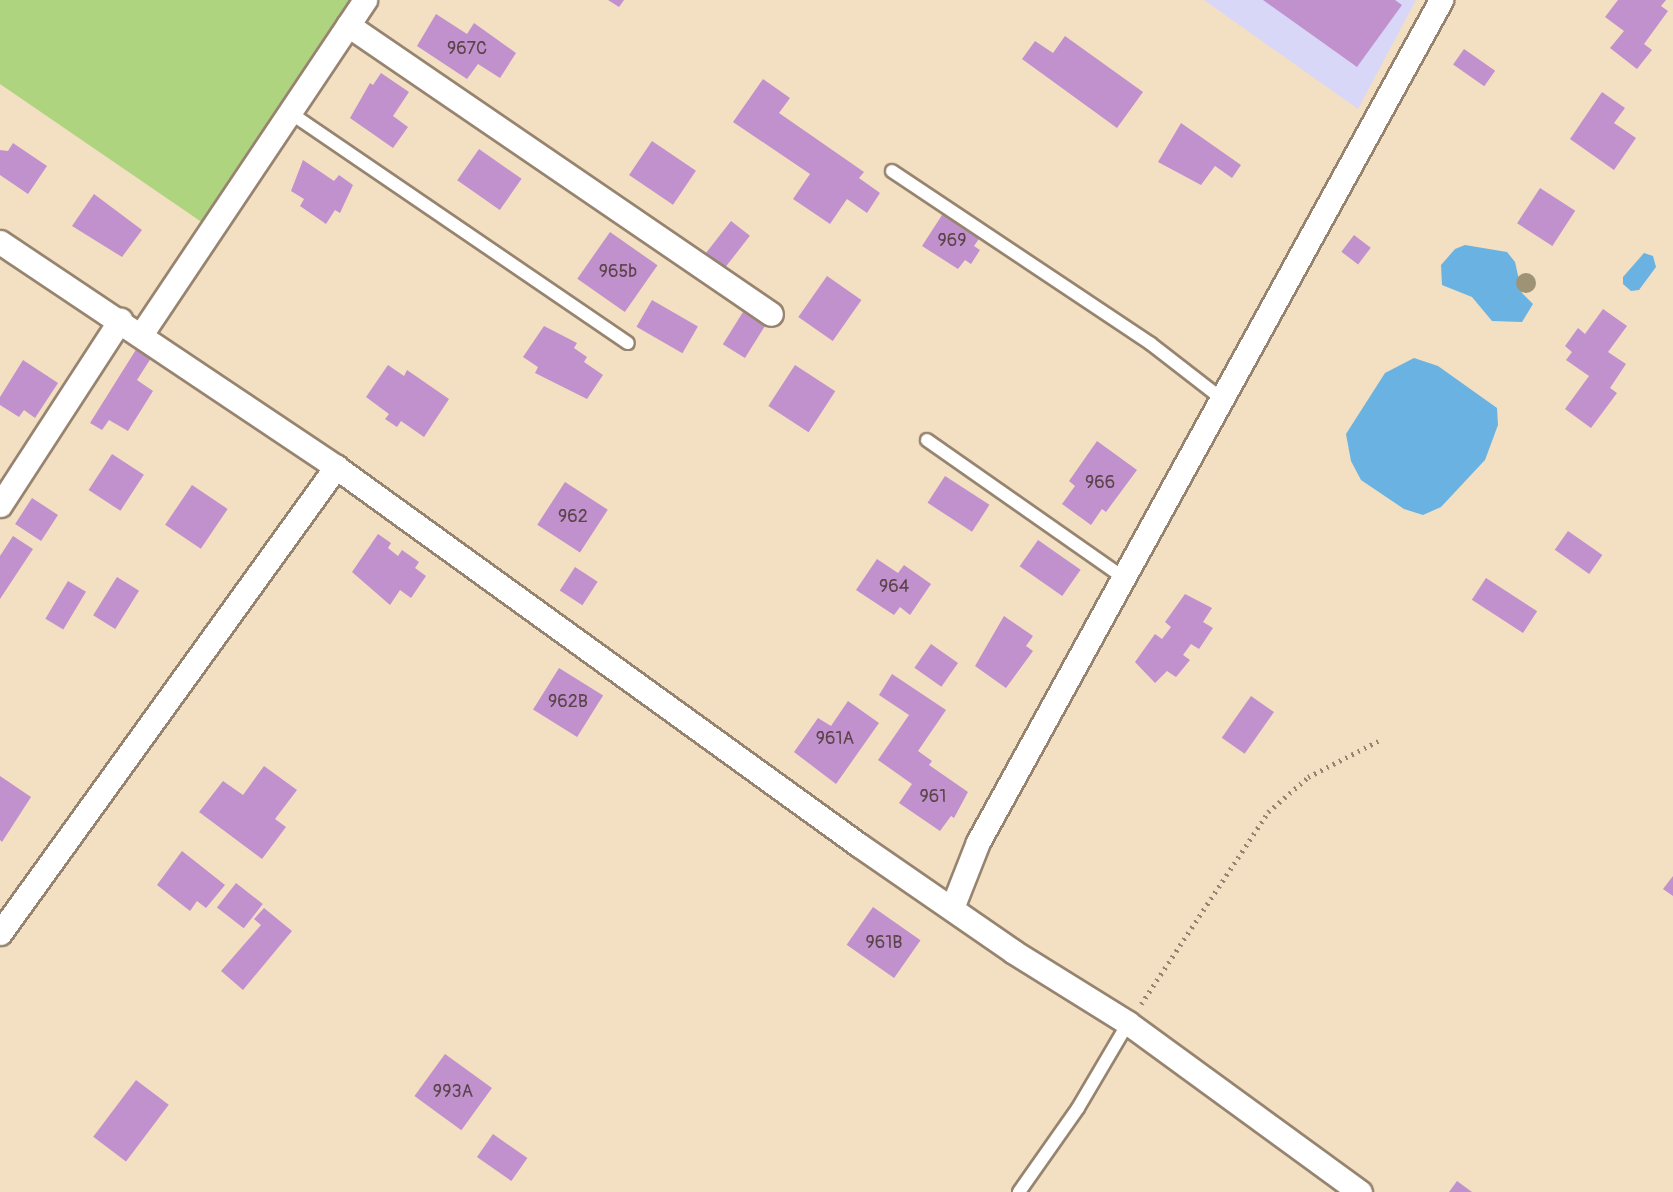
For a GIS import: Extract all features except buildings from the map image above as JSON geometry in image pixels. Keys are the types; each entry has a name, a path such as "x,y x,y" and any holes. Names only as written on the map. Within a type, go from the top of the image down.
{"street":[{"path":"142,333 365,0"},
{"path":"952,908 978,842 1440,0"},
{"path":"348,25 771,314"},
{"path":"0,242 142,333 336,467 952,908 1128,1023 1360,1192"},
{"path":"0,505 120,320"},
{"path":"0,933 336,467"}],"lane":[{"path":"289,112 628,343"},
{"path":"892,171 1151,344 1222,399"},
{"path":"927,440 1123,577"},
{"path":"1019,1192 1078,1108 1128,1023"}],"path":[{"path":"1128,1023 1268,812 1308,777 1378,741"}],"shaded area":[{"path":"1204,0 1416,0 1358,109"}],"green space":[{"path":"0,0 352,0 203,223 0,84"}],"water":[{"path":"1465,245 1507,252 1515,262 1522,293 1533,304 1522,322 1492,321 1472,297 1442,285 1441,265 1455,249"},
{"path":"1644,253 1653,256 1656,267 1639,290 1631,291 1623,284 1623,277"},
{"path":"1414,358 1438,366 1497,408 1498,425 1485,460 1441,507 1423,515 1404,509 1361,480 1351,461 1346,434 1385,373"}]}
